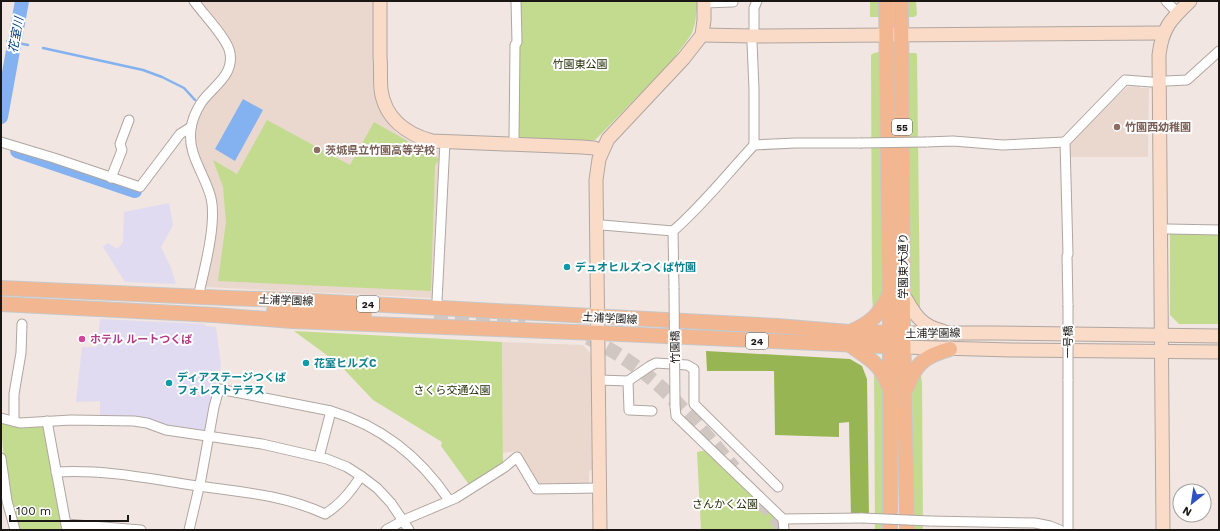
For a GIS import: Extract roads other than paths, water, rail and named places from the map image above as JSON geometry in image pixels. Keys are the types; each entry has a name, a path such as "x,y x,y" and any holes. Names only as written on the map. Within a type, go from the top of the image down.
{"main road":[{"name":"学園東大通り","path":"886,1 897,340 904,393 908,530"},
{"name":"学園東大通り","path":"896,293 902,34 901,1"},
{"name":"土浦学園線","path":"1,288 293,300 777,326 849,338"},
{"path":"889,387 877,365 849,338 874,318 896,293"},
{"name":"24","path":"227,298 239,303 303,311"},
{"name":"土浦学園線","path":"1,304 292,321 599,333 897,340"},
{"name":"24","path":"224,316 238,311 303,311 434,317"},
{"name":"学園東大通り","path":"890,530 889,387 897,340"},
{"path":"904,393 919,364 931,355 950,349"}],"street":[{"path":"194,1 227,44 230,54 230,62 226,74 198,107 191,127 190,137 192,153 211,198 213,213 207,256 198,297"},
{"path":"380,1 381,91 386,107 395,121 412,134 432,141 582,147 594,148 601,152"},
{"path":"514,139 516,1"},
{"path":"600,530 599,317 596,180 599,159 608,139 684,58 702,35 704,2 733,1"},
{"path":"754,145 752,42 754,8 757,1"},
{"path":"1166,1 1178,13"},
{"path":"1163,530 1160,336 1159,50 1163,32 1190,1"},
{"path":"702,35 753,36 1163,32"},
{"path":"1166,81 1187,80 1219,51"},
{"path":"602,225 673,231 705,200 730,170 754,145 953,141 1003,144 1065,142 1124,80 1151,82"},
{"path":"111,178 122,150 120,144 129,120"},
{"path":"5,143 140,187 180,134 191,127"},
{"path":"437,301 445,142"},
{"name":"一号橋","path":"1065,142 1068,254 1068,530"},
{"path":"1168,229 1219,230"},
{"name":"竹園橋","path":"673,231 676,416 783,519"},
{"path":"896,293 926,324 933,328 954,333"},
{"path":"14,421 14,394 21,353 22,324"},
{"name":"土浦学園線","path":"897,340 954,333 1219,336"},
{"name":"土浦学園線","path":"897,340 950,349 1219,352"},
{"path":"599,380 628,381 650,366 656,364 687,365 694,369 694,404 778,487"},
{"path":"628,381 628,410 652,410"},
{"path":"189,530 200,486 219,389 331,411 362,423 400,447 425,468 449,500"},
{"path":"319,457 331,411"},
{"path":"1,418 20,423 71,420 134,421 147,423 166,430 262,444 319,457 337,463 361,476 384,495 404,520 409,530"},
{"path":"47,421 66,527 141,530"},
{"path":"386,530 404,520 456,498 505,467 517,457 536,489 600,488"},
{"path":"1,458 7,501 15,530"},
{"path":"56,472 130,476 279,497 302,504 325,514 335,508 349,495 361,476"},
{"path":"784,530 783,519 862,518 1036,523 1060,530"}],"water":[{"path":"243,99 263,110 235,161 215,149"}],"waterway":[{"name":"花室川","path":"1,117 22,1"},
{"name":"花室川","path":"7,41 28,45"},
{"path":"43,48 143,70 162,77 184,88 195,100"},
{"path":"17,151 135,191"}],"tunnel":[{"path":"434,317 525,324"},
{"path":"588,338 631,363 668,394 685,411 734,468"},
{"path":"761,501 785,530"}],"place":[{"name":"竹園西幼稚園","path":"1117,127"},
{"name":"茨城県立竹園高等学校","path":"317,150"},
{"name":"デュオヒルズつくば竹園","path":"567,267"},
{"name":"ホテル ルートつくば","path":"82,339"},
{"name":"花室ヒルズC","path":"306,363"},
{"name":"ディアステージつくば フォレストテラス","path":"169,383"}],"park label":[{"name":"竹園東公園","path":"580,64"},
{"name":"さくら交通公園","path":"452,390"},
{"name":"さんかく公園","path":"725,504"}]}
